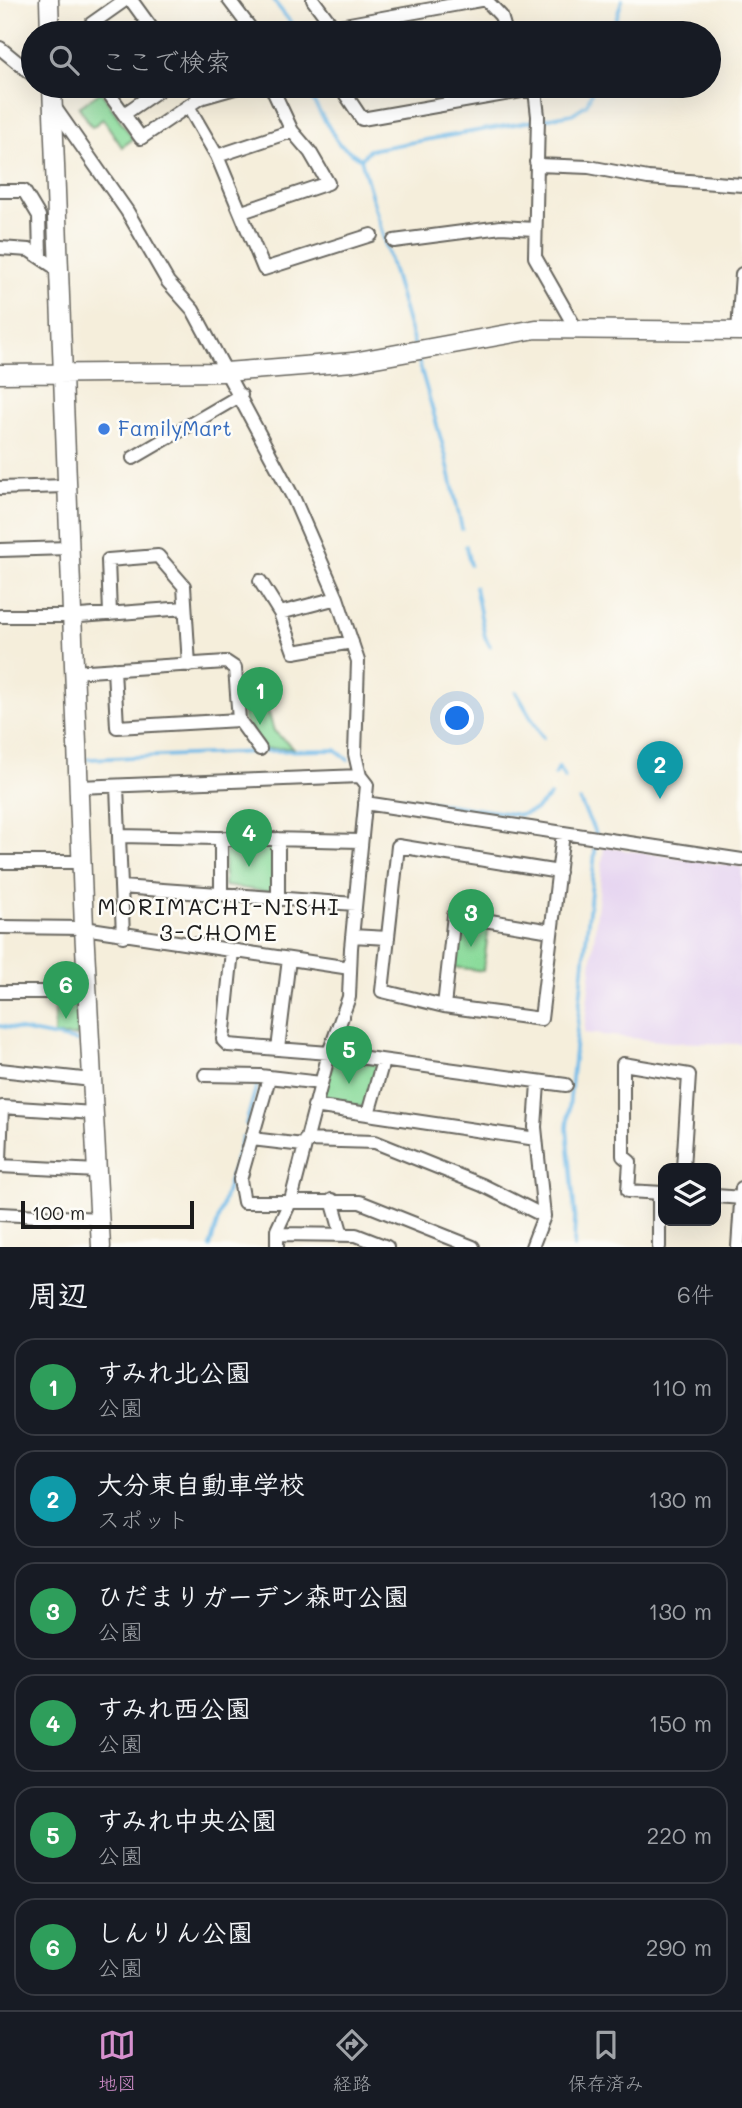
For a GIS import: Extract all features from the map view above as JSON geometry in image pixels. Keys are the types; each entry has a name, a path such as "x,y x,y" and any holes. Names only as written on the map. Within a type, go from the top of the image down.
{"street":[{"path":"49,0 50,21"},
{"path":"95,21 125,0"},
{"path":"131,0 146,21"},
{"path":"229,0 245,21"},
{"path":"313,0 327,21"},
{"path":"378,21 484,0 501,16 502,21"},
{"path":"0,48 21,65"},
{"path":"51,98 81,862 101,1247"},
{"path":"55,98 168,282 193,310 241,396 293,499 337,598 358,661 355,754 360,776 367,785 352,936 349,997 329,1053 291,1200 277,1240 356,1235 387,1247"},
{"path":"112,98 141,138 200,98"},
{"path":"124,114 147,98"},
{"path":"242,212 328,183 310,152 292,131 277,98"},
{"path":"348,98 362,119 466,98"},
{"path":"537,98 535,257 576,329"},
{"path":"188,106 217,156 264,269 371,235"},
{"path":"217,156 292,131"},
{"path":"537,162 538,165 612,170 648,178 742,185"},
{"path":"0,191 24,191 39,216 40,256"},
{"path":"394,241 501,227 534,229"},
{"path":"0,248 18,247 40,256 59,270"},
{"path":"0,374 226,372 353,362 519,331 740,331 742,274"},
{"path":"133,458 241,396"},
{"path":"0,488 66,486"},
{"path":"0,550 69,548"},
{"path":"110,614 108,560 158,556 184,586 189,665"},
{"path":"260,581 280,613 293,652 352,642"},
{"path":"280,613 337,598"},
{"path":"0,616 110,614 185,608"},
{"path":"73,672 226,662 235,668 239,720 260,748"},
{"path":"114,669 117,727 239,720"},
{"path":"78,787 360,776"},
{"path":"117,786 123,936"},
{"path":"365,803 742,860"},
{"path":"559,872 398,846 382,992 444,1006 541,1019 559,872 563,833"},
{"path":"120,836 362,841"},
{"path":"221,838 221,894"},
{"path":"278,839 278,898"},
{"path":"0,862 81,862"},
{"path":"121,887 355,904"},
{"path":"444,1006 454,915 551,931"},
{"path":"0,927 84,928 123,936 350,968"},
{"path":"352,936 388,937"},
{"path":"232,951 223,1040 228,1045 329,1053 566,1085"},
{"path":"278,1049 289,959"},
{"path":"0,992 87,992"},
{"path":"368,1114 383,1061"},
{"path":"658,1193 628,1191 630,1162 623,1156 623,1064 689,1075 683,1163"},
{"path":"0,1070 92,1080"},
{"path":"205,1075 321,1083"},
{"path":"269,1078 240,1180 244,1202 360,1202 473,1247"},
{"path":"532,1247 544,1216 536,1139 538,1083"},
{"path":"0,1160 1,1106 94,1113"},
{"path":"314,1106 536,1139"},
{"path":"252,1139 375,1142 482,1185 544,1216"},
{"path":"0,1166 97,1171"},
{"path":"738,1247 742,1188"},
{"path":"721,1196 742,1198"},
{"path":"332,1200 342,1235"},
{"path":"0,1214 44,1210 100,1219"},
{"path":"659,1247 660,1226"}],"shaded area":[{"path":"604,847 742,867 742,1044 671,1042 584,1033"}],"green space":[{"path":"92,98 105,98 133,139 122,147 103,119 92,127 79,107"},
{"path":"266,704 274,731 293,748 265,749 244,720 243,706"},
{"path":"228,844 270,845 274,848 274,890 271,892 224,886 225,847"},
{"path":"465,922 489,926 483,971 453,967 458,927"},
{"path":"55,998 70,998 76,1002 78,1036 54,1036"},
{"path":"334,1058 375,1064 377,1070 368,1103 363,1107 325,1102 322,1098"}],"waterway":[{"path":"273,0 290,21"},
{"path":"616,21 622,0"},
{"path":"311,98 339,144 361,159"},
{"path":"414,344 361,159 369,150 572,114 587,104 589,98"},
{"path":"417,355 446,457 462,529"},
{"path":"466,546 470,565"},
{"path":"475,587 485,637 490,646"},
{"path":"516,692 543,738"},
{"path":"264,751 336,750 348,760"},
{"path":"88,759 257,752"},
{"path":"559,767 565,778"},
{"path":"555,775 559,767"},
{"path":"388,796 520,815 535,810 550,796"},
{"path":"580,801 596,834"},
{"path":"574,1247 575,1215 567,1128 596,842"},
{"path":"0,1026 77,1041"},
{"path":"246,1124 258,1080"},
{"path":"210,1247 242,1138"}],"place":[{"name":"FamilyMart","path":"104,429"},
{"name":"すみれ北公園","path":"260,725"},
{"name":"大分東自動車学校","path":"660,799"},
{"name":"すみれ西公園","path":"249,867"},
{"name":"ひだまりガーデン森町公園","path":"471,947"},
{"name":"しんりん公園","path":"66,1019"},
{"name":"すみれ中央公園","path":"349,1084"}],"district":[{"name":"MORIMACHI-NISHI 3-CHOME","path":"219,920"}]}
